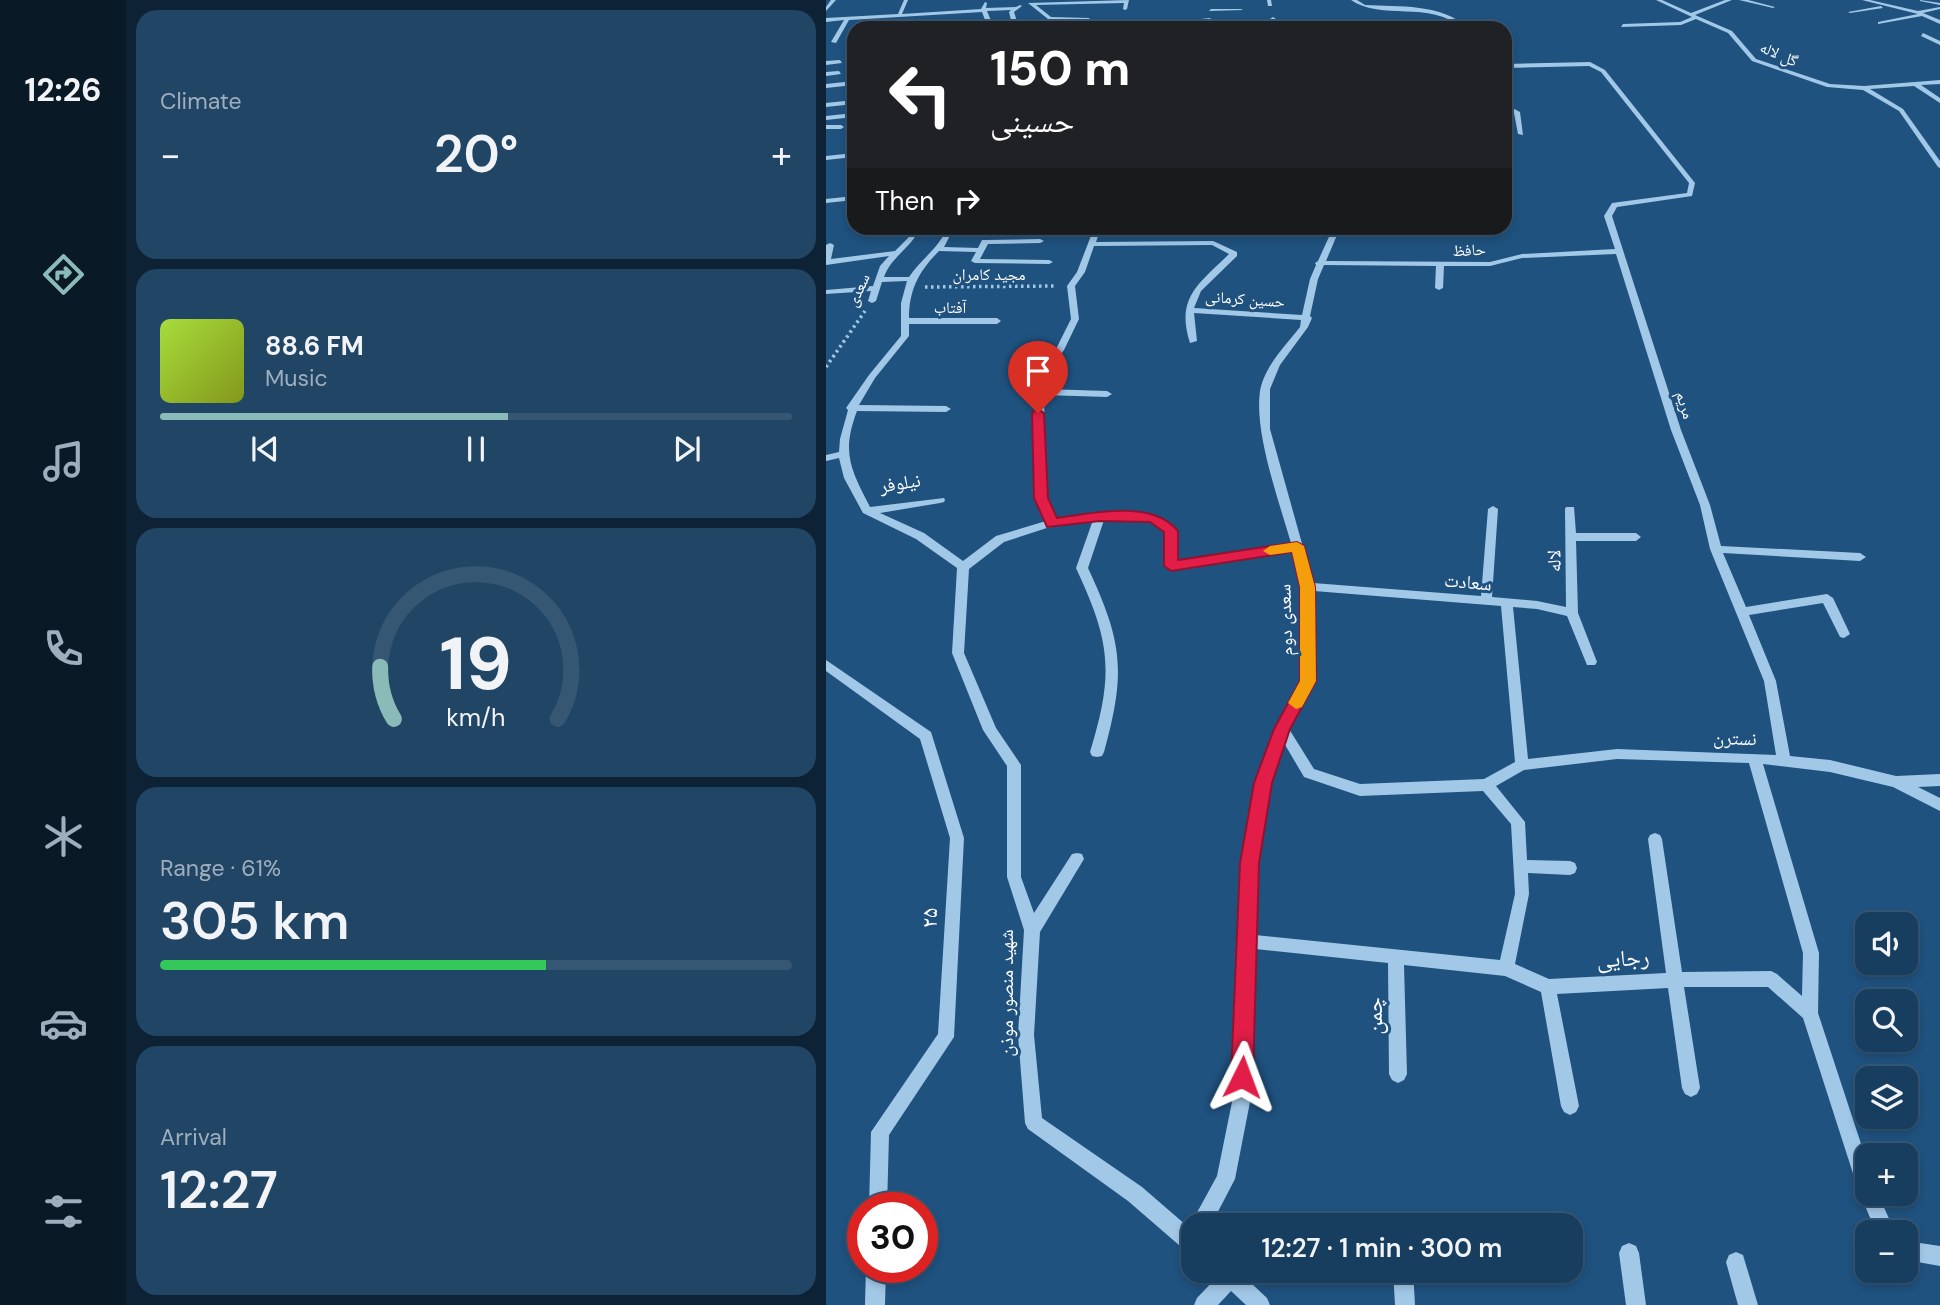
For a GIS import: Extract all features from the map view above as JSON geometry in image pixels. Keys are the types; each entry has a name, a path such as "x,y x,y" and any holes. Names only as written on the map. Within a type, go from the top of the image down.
{"street":[{"path":"826,9 834,0"},
{"path":"900,13 906,0"},
{"path":"983,8 988,0"},
{"path":"1353,0 1364,6 1440,15 1458,21"},
{"name":"گل لاله","path":"1658,0 1730,32 1754,61 1829,86 1864,88 1940,82"},
{"path":"1623,26 1681,23 1730,0"},
{"path":"1741,0 1773,7"},
{"path":"1864,0 1920,13 1940,22"},
{"path":"1922,0 1940,6"},
{"path":"1013,21 1010,12 1029,2 1127,1 1125,9"},
{"path":"1029,2 1050,18 1088,21"},
{"path":"1193,21 1210,20 1215,2"},
{"path":"1850,12 1888,6"},
{"path":"1880,23 1940,6"},
{"path":"983,8 988,21"},
{"path":"826,20 900,13 911,16 983,8 1017,8"},
{"path":"1211,10 1241,10"},
{"path":"834,41 848,18"},
{"path":"1923,35 1940,43"},
{"path":"826,63 840,62"},
{"name":"مریم","path":"1512,66 1590,64 1604,71 1692,183 1690,195 1615,205 1608,216 1676,430 1705,505 1716,549 1770,681 1784,761"},
{"path":"826,74 839,73"},
{"path":"826,86 847,84"},
{"path":"1915,84 1940,100"},
{"path":"1864,88 1901,110 1940,166"},
{"path":"826,105 847,103"},
{"path":"1512,110 1517,112 1521,134"},
{"path":"826,118 847,116"},
{"path":"826,127 841,127"},
{"path":"826,158 847,156"},
{"path":"826,201 847,199"},
{"name":"سعدی","path":"872,301 884,265 911,235"},
{"path":"948,235 946,243 909,283 904,321 905,336 865,383 850,408 844,454 867,511 920,536 963,567 1000,539 1052,523 1100,516 1153,518 1171,531 1171,566 1297,546"},
{"path":"1052,523 1041,498 1039,377 1060,350 1075,319 1071,286 1081,272 1094,235"},
{"name":"سعدی دوم","path":"1208,1213 1226,1179 1241,1102 1250,863 1263,783 1282,729 1308,681 1308,587 1265,429 1265,389 1276,365 1308,318 1319,263 1333,235"},
{"path":"1040,242 985,242 978,250 975,261 1049,262"},
{"name":"حسین کرمانی","path":"1090,244 1213,243 1234,254 1197,290 1189,310 1308,318"},
{"path":"830,245 827,263 897,253"},
{"path":"938,249 978,250"},
{"name":"حافظ","path":"1319,263 1490,264 1522,256 1620,251"},
{"path":"1440,265 1440,288"},
{"path":"826,292 878,284 909,283"},
{"path":"1189,310 1193,341"},
{"name":"آفتاب","path":"904,321 996,321"},
{"path":"1038,392 1107,394"},
{"path":"850,408 946,409"},
{"path":"826,458 844,454"},
{"name":"نیلوفر","path":"867,511 940,500"},
{"path":"1486,601 1493,509"},
{"name":"لاله","path":"1570,509 1572,612"},
{"path":"1097,752 1111,707 1114,648 1099,603 1082,568 1100,516"},
{"path":"1571,537 1636,537"},
{"path":"1716,549 1860,557"},
{"name":"شهید منصور موذن","path":"963,567 958,653 990,730 1014,765 1014,877 1032,930 1026,1035 1034,1123 1135,1194 1181,1232"},
{"name":"سعادت","path":"1308,587 1486,601 1572,612"},
{"path":"1742,612 1827,598 1844,634"},
{"path":"1282,729 1309,773 1360,790 1486,785 1522,765 1507,603"},
{"path":"1572,612 1591,662"},
{"name":"۲۵","path":"826,665 926,736 957,838 946,1037 880,1132 878,1192"},
{"name":"نسترن","path":"1522,765 1617,754 1754,758 1830,766 1896,782 1940,804"},
{"path":"1754,758 1811,953 1810,1013 1855,1151"},
{"path":"1896,782 1940,780"},
{"path":"1486,785 1518,822 1522,894 1506,968"},
{"path":"1655,839 1691,1088"},
{"path":"1032,930 1077,859"},
{"path":"1521,866 1570,868"},
{"name":"رجایی","path":"1247,941 1506,968 1548,988 1677,980 1771,979 1810,1013"},
{"name":"چمن","path":"1396,958 1398,1074"},
{"path":"1548,988 1570,1106"},
{"path":"1629,1253 1636,1305"},
{"path":"1918,1253 1940,1256"},
{"path":"1736,1262 1748,1305"},
{"path":"875,1305 876,1283"},
{"path":"1204,1305 1220,1283"},
{"path":"1236,1283 1260,1305"},
{"path":"1404,1283 1405,1305"}],"path":[{"name":"مجید کامران","path":"909,283 1071,286"},
{"name":"سعدی","path":"826,367 872,301"}],"slow traffic":[{"path":"1270,551 1297,546 1308,587 1308,681 1296,703"}],"route":[{"path":"1038,413 1041,498 1052,523 1100,516 1153,518 1171,531 1171,566 1297,546 1308,587 1308,681 1282,729 1263,783 1250,863 1242,1077"}]}
